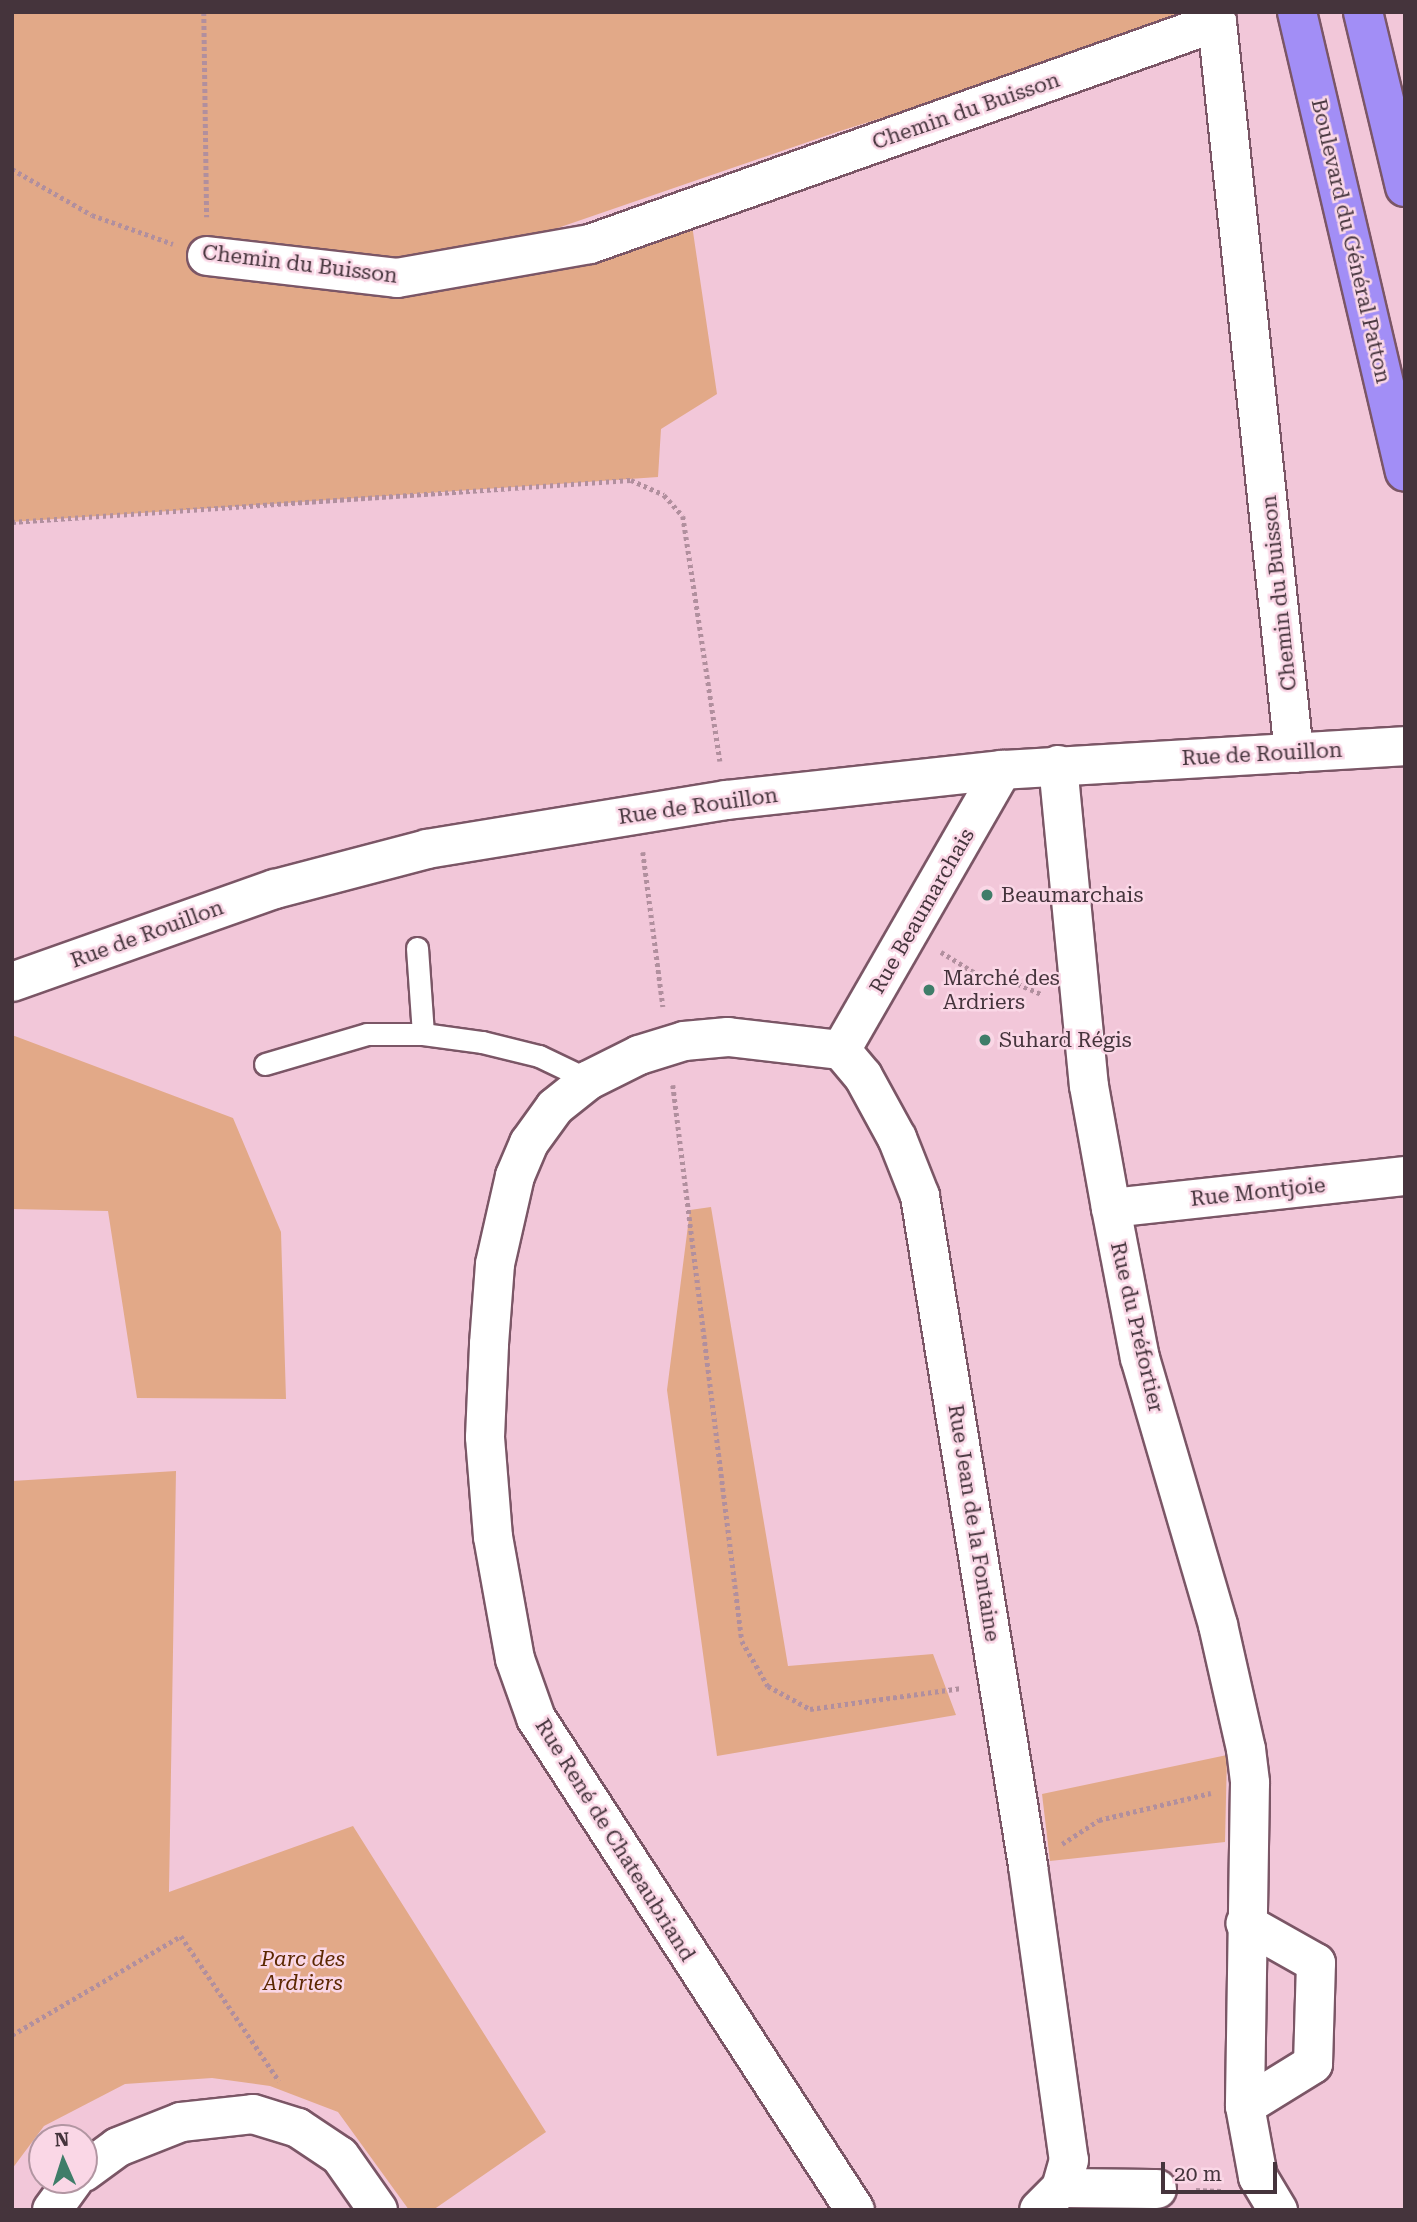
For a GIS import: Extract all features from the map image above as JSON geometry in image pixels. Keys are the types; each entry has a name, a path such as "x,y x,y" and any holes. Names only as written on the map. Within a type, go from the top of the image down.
{"highway":[{"name":"Boulevard du Général Patton","path":"1297,12 1405,471"},
{"path":"1363,12 1405,187"}],"street":[{"name":"Chemin du Buisson","path":"207,256 397,278 590,244 1216,17 1294,752"},
{"name":"Rue de Rouillon","path":"12,982 275,889 428,849 638,813 726,800 1058,765 1405,746"},
{"name":"Rue du Préfortier","path":"1058,765 1088,1086 1111,1208 1140,1358 1218,1625 1250,1783 1245,1923 1245,2106 1258,2177 1278,2210"},
{"name":"Rue Beaumarchais","path":"841,1050 911,933 1002,771"},
{"path":"668,1046 728,1037 841,1050"},
{"name":"Rue René de Chateaubriand","path":"668,1046 639,1055 589,1080 555,1107 529,1143 512,1187 495,1264 485,1437 493,1536 515,1659 536,1718 583,1797 855,2210"},
{"name":"Rue Jean de la Fontaine","path":"841,1050 863,1076 891,1126 920,1196 1000,1683 1069,2160 1050,2199"},
{"name":"Rue Montjoie","path":"1111,1208 1405,1176"},
{"path":"1245,1923 1316,1963 1313,2064 1245,2106"},
{"path":"98,2162 118,2147 181,2122 253,2114 298,2128 340,2156 378,2210"},
{"name":"Rue Jean de la Fontaine","path":"1050,2199 1157,2189"},
{"path":"52,2210 64,2194"}],"lane":[{"path":"417,948 423,1034"},
{"path":"265,1064 367,1034 423,1034 482,1042 539,1056 589,1080"}],"path":[{"path":"204,12 207,256"},
{"name":"Chemin du Buisson","path":"12,169 92,215 207,256"},
{"path":"12,522 631,480 664,495 683,516 726,800"},
{"path":"638,813 742,1641 768,1686 810,1709 1000,1683"},
{"path":"911,933 977,974 1005,978 1082,1010"},
{"path":"1028,1866 1099,1820 1250,1783"},
{"path":"12,2035 181,1937 284,2089"},
{"path":"1157,2189 1233,2191 1258,2177"}],"green space":[{"path":"12,12 1190,12 1191,20 837,132 549,231 551,270 606,259 692,225 717,394 661,429 658,477 12,522"},
{"path":"12,1035 233,1118 281,1232 286,1399 137,1398 108,1211 12,1209"},
{"path":"711,1207 788,1666 933,1654 956,1715 717,1756 667,1390 690,1210"},
{"name":"Parc des Ardriers","path":"176,1471 169,1892 353,1826 546,2132 433,2210 409,2210 338,2112 270,2086 212,2078 125,2084 48,2124 28,2124 28,2148 12,2169 12,1481"},
{"path":"1227,1755 1225,1842 1050,1861 1042,1794"}],"place":[{"name":"Beaumarchais","path":"987,895"},
{"name":"Marché des Ardriers","path":"929,990"},
{"name":"Suhard Régis","path":"985,1040"}]}
